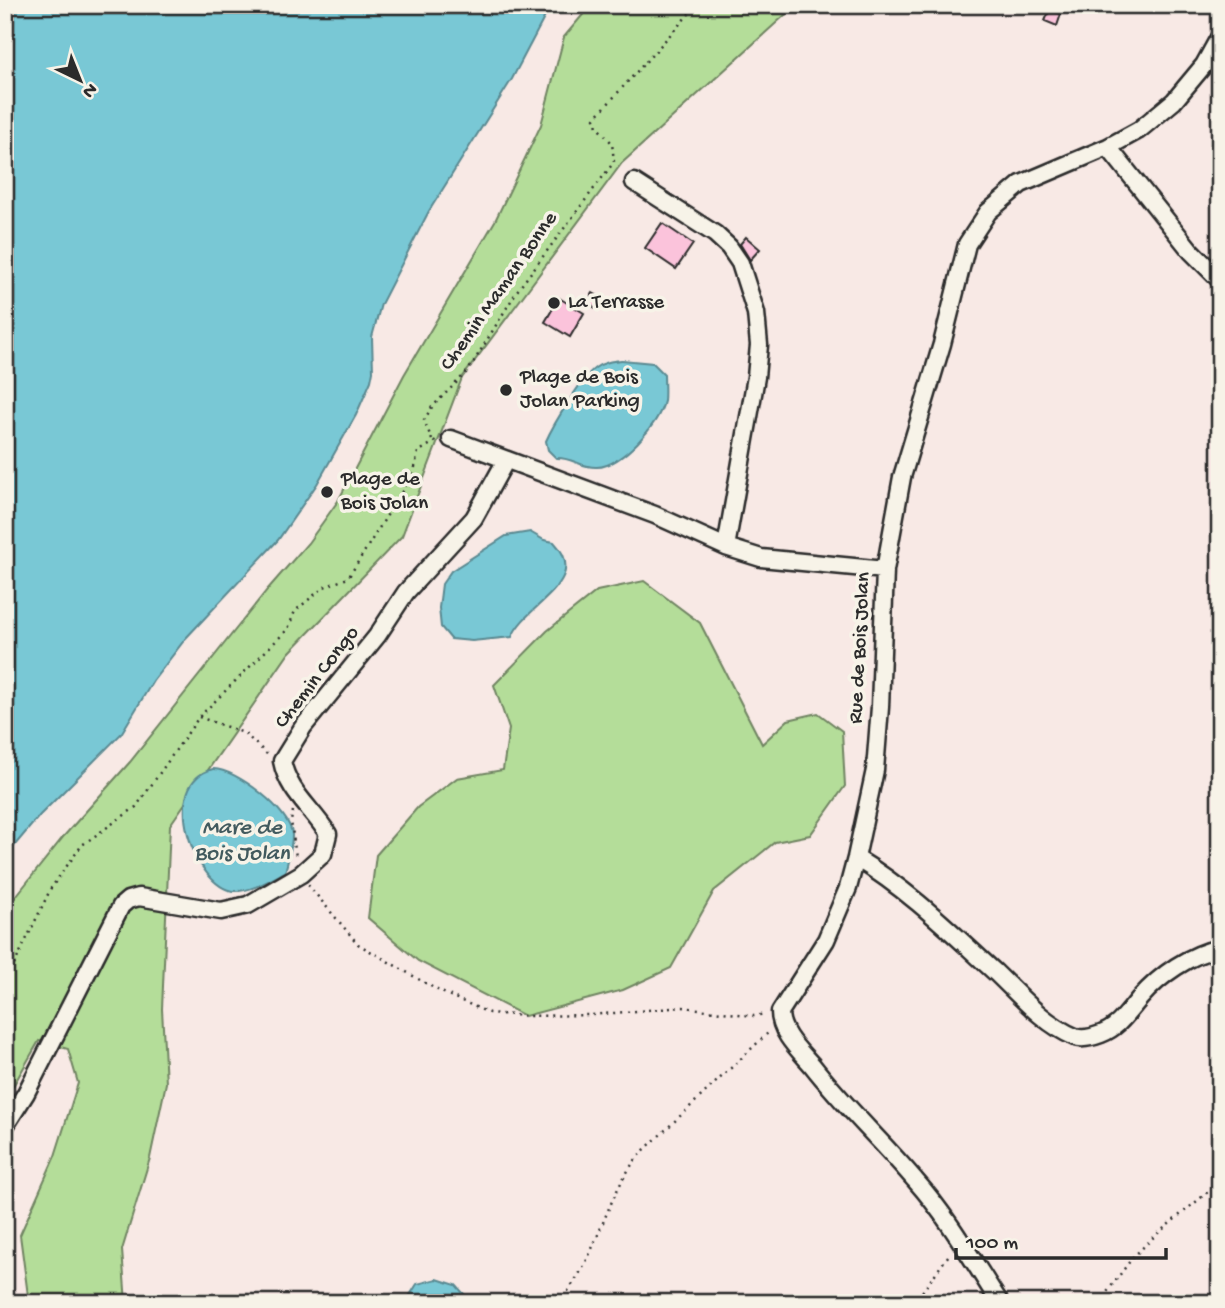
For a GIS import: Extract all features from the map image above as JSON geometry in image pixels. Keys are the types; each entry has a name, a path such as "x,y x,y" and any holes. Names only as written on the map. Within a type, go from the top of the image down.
{"street":[{"name":"Rue de Bois Jolan","path":"780,1016 826,940 848,888 856,858 875,770 886,570 902,477 942,344 967,244 988,212 1021,184 1108,147 1139,130 1174,101 1204,65 1220,36"},
{"path":"1108,147 1191,251 1220,280"},
{"path":"634,182 715,234 729,247 740,262 756,313 759,345 756,377 726,547"},
{"path":"451,439 655,515 726,547 761,558 886,570"},
{"name":"Chemin Congo","path":"5,1126 26,1093 121,906 128,900 139,897 220,911 248,905 301,874 323,853 328,834 316,814 297,796 285,776 282,761 303,727 377,636 406,592 474,519 506,460"},
{"path":"856,858 889,878 918,901 1032,1007 1077,1038 1090,1038 1115,1026 1141,997 1173,969 1195,956 1220,948"},
{"path":"780,1016 785,1031 823,1080 916,1180 1000,1303"}],"path":[{"name":"Chemin Maman Bonne","path":"199,717 288,629 295,611 324,587 348,578 414,472 418,452 432,442 424,420 432,407 468,371 517,291 614,162 612,143 597,127 595,118 697,5"},
{"path":"5,984 51,888 82,845 136,807 199,717 244,733 270,757 282,761"},
{"path":"297,796 291,821 301,874 316,898 358,944 439,991 489,1013 525,1016 591,1015 683,1007 754,1016 780,1016"},
{"path":"561,1303 583,1267 619,1183 631,1165 780,1016"},
{"path":"1099,1303 1133,1257 1149,1241 1220,1182"},
{"path":"914,1303 960,1241"}],"green space":[{"path":"591,5 796,5 622,163 462,378 402,536 289,653 170,825 162,1009 166,1083 150,1158 122,1250 126,1303 29,1303 20,1235 55,1156 78,1083 68,1049 39,1041 5,1100 5,910 64,836 130,762 267,590 308,543 338,501 404,375 495,221 541,125 564,37"},
{"path":"644,581 700,623 762,744 788,720 818,713 842,731 845,786 810,835 775,842 714,891 671,968 623,990 525,1016 418,961 368,918 376,855 418,807 457,778 503,770 509,729 494,685 547,631 597,591"}],"water":[{"path":"5,5 551,5 512,79 429,211 381,304 372,337 371,381 356,415 317,484 278,540 186,638 153,681 121,734 40,815 5,857"},
{"path":"622,360 653,363 664,374 664,401 655,421 628,452 607,465 591,467 556,458 548,450 546,441 561,413 589,373 605,363"},
{"path":"530,532 554,542 564,556 565,569 561,581 519,625 512,637 472,641 451,639 441,627 439,608 442,584 451,571 506,536"},
{"name":"Mare de Bois Jolan","path":"213,769 248,783 273,804 290,826 291,849 285,872 254,888 234,891 220,885 206,873 195,855 185,813 187,794 196,778"},
{"path":"437,1279 456,1285 472,1303 405,1303 417,1284"}],"building":[{"path":"1050,9 1061,14 1057,26 1045,21"},
{"path":"662,223 693,244 676,269 645,248"},
{"path":"746,237 760,249 750,260 740,244"},
{"path":"593,293 603,299 597,309 587,303"},
{"path":"559,298 584,313 570,337 545,322"}],"place":[{"name":"La Terrasse","path":"554,303"},
{"name":"Plage de Bois Jolan Parking","path":"506,390"},
{"name":"Plage de Bois Jolan","path":"327,492"}]}
